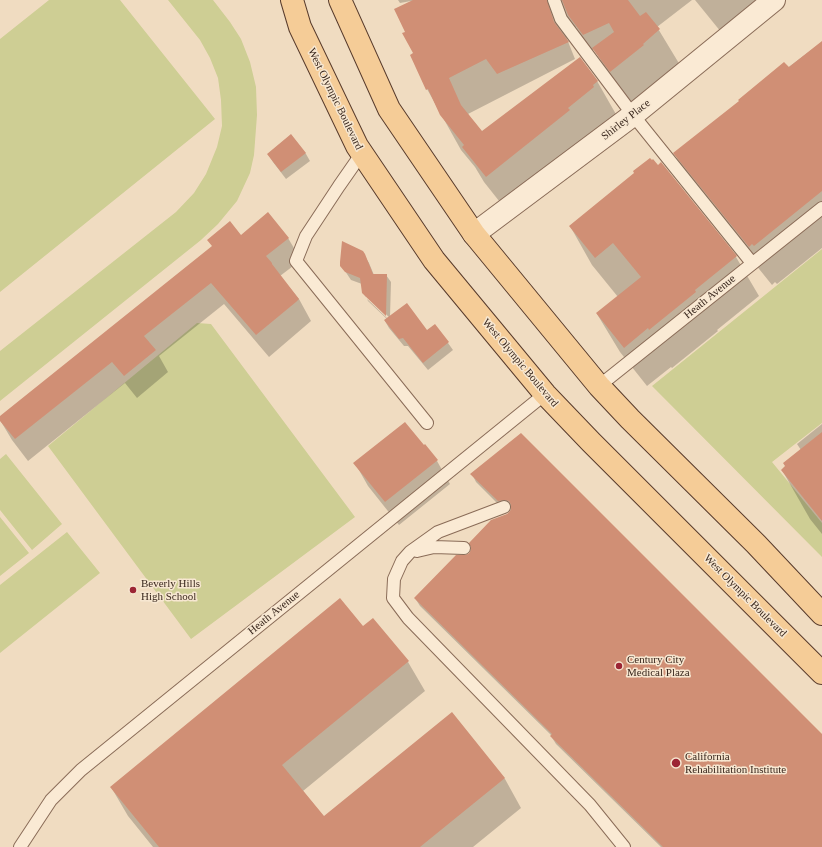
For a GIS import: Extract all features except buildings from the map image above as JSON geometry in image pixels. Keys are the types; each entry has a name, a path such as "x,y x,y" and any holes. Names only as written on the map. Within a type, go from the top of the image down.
{"main road":[{"name":"West Olympic Boulevard","path":"292,0 300,27 357,146 434,260 545,394 822,673"},
{"path":"340,0 389,109 474,234 599,386 630,419 756,544 822,614"}],"street":[{"name":"Shirley Place","path":"474,234 633,115 774,0"}],"lane":[{"path":"554,0 561,19 633,115 752,263"},
{"path":"362,153 306,236 296,261 427,423"},
{"name":"Heath Avenue","path":"599,386 822,208"},
{"name":"Heath Avenue","path":"20,847 51,800 81,770 545,394"},
{"path":"504,507 438,532 410,552 402,561 394,578 393,598 408,618 590,805 624,847"},
{"path":"410,552 434,547 464,548"}],"green space":[{"path":"49,0 120,0 215,119 0,292 0,39"},
{"path":"168,0 213,0 241,39 250,62 256,87 257,115 254,155 250,173 237,201 218,224 201,240 0,401 0,351 176,212 194,193 206,174 217,147 222,126 218,78 210,58 200,40"},
{"path":"822,249 822,423 772,462 822,523 822,557 652,386"},
{"path":"197,323 211,324 355,517 191,639 48,446"},
{"path":"6,454 62,524 32,550 0,510 0,459"},
{"path":"0,517 29,553 0,576"},
{"path":"67,532 100,573 0,653 0,585"}],"place":[{"name":"Beverly Hills High School","path":"133,590"},
{"name":"Century City Medical Plaza","path":"619,666"},
{"name":"California Rehabilitation Institute","path":"676,763"}]}
